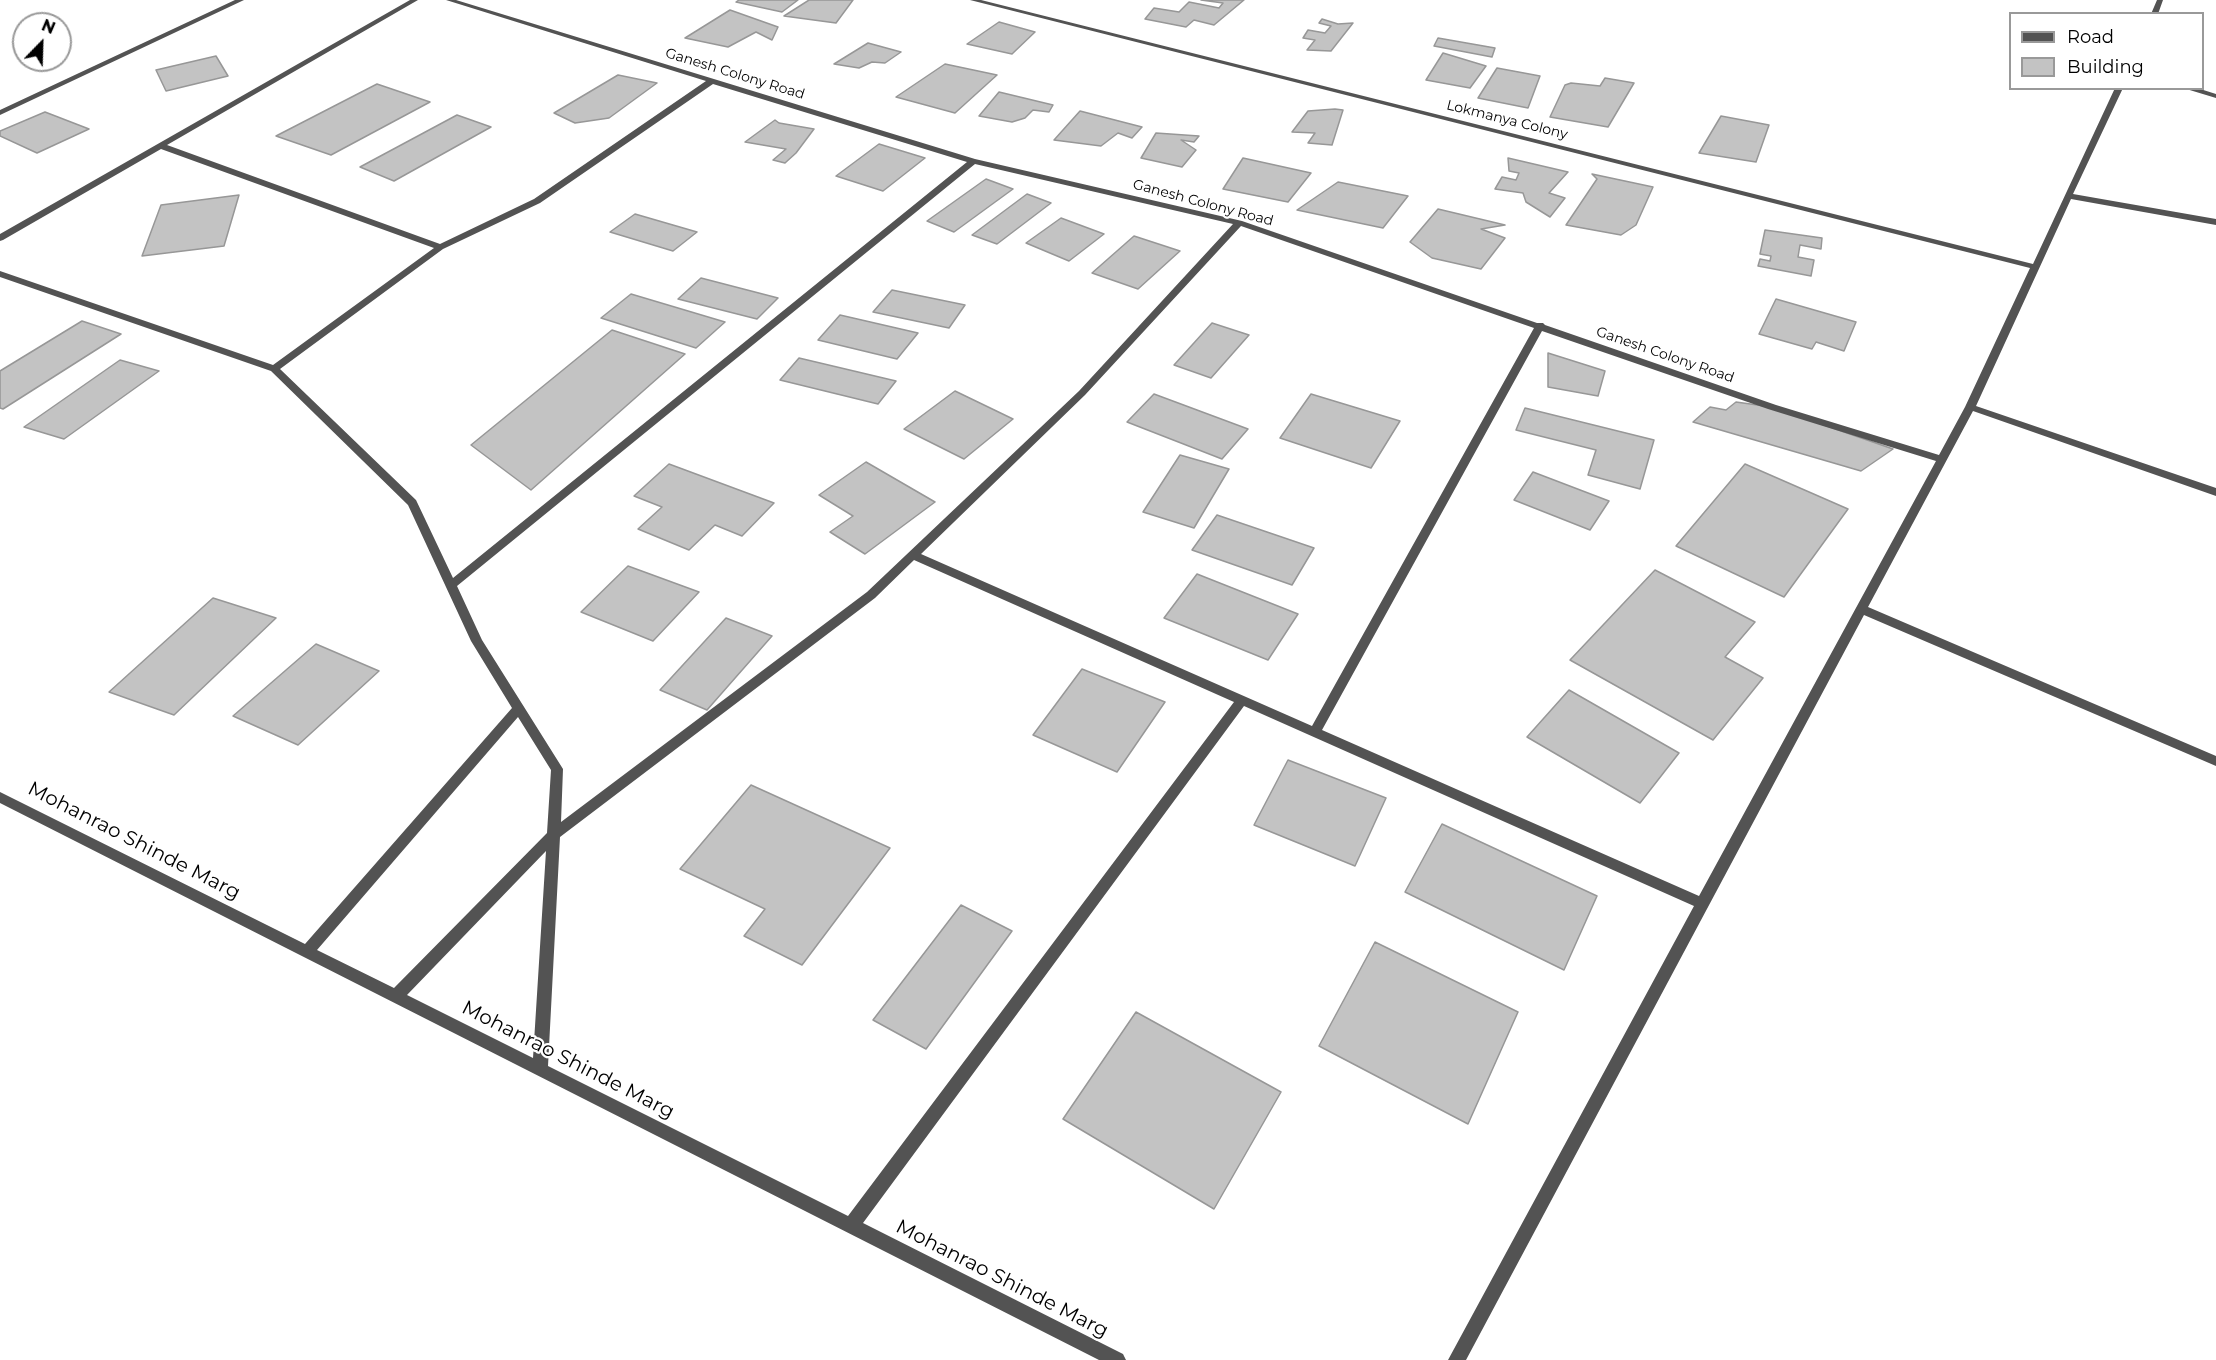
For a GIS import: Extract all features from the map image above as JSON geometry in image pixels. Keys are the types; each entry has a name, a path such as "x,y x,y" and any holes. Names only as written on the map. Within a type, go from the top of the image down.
{"street":[{"path":"0,113 241,0"},
{"path":"0,238 415,0"},
{"name":"Ganesh Colony Road","path":"449,0 973,161 1239,223 1540,325 1772,407 1941,459"},
{"name":"Lokmanya Colony","path":"974,0 2035,267"},
{"path":"274,369 440,247 537,201 712,81"},
{"path":"1457,1360 1970,407 2118,90"},
{"path":"2194,90 2216,96"},
{"path":"161,146 440,247"},
{"path":"451,585 973,161"},
{"path":"2068,196 2216,222"},
{"path":"396,996 554,835 871,596 1082,393 1239,223"},
{"path":"0,274 274,369 412,503 477,641 557,769 540,1070"},
{"path":"1315,732 1540,325"},
{"path":"1970,407 2216,492"},
{"path":"913,555 1703,904"},
{"path":"1861,609 2216,760"},
{"path":"851,1226 1242,700"},
{"path":"307,951 519,708"},
{"name":"Mohanrao Shinde Marg","path":"0,797 1118,1360"}],"building":[{"path":"739,0 798,0 782,12 736,2"},
{"path":"809,0 853,0 836,23 784,16"},
{"path":"1201,0 1244,0 1214,25 1194,20 1186,27 1145,19 1154,8 1179,12 1189,2 1219,8 1223,3"},
{"path":"730,10 778,27 772,40 756,32 728,47 685,38"},
{"path":"1322,19 1338,24 1353,23 1331,51 1307,50 1315,40 1303,38 1308,30 1325,33 1331,26 1319,23"},
{"path":"999,22 1035,32 1012,54 967,44"},
{"path":"1438,38 1495,48 1492,57 1434,46"},
{"path":"868,43 901,52 885,63 872,62 859,68 834,64"},
{"path":"1443,53 1486,66 1470,88 1426,80"},
{"path":"216,56 228,76 166,91 156,70"},
{"path":"945,64 997,75 955,113 896,97"},
{"path":"1497,68 1540,76 1528,108 1478,98"},
{"path":"618,75 657,83 609,118 575,123 554,113"},
{"path":"1605,78 1634,83 1608,127 1550,117 1565,85 1571,83 1600,86"},
{"path":"377,84 430,102 331,155 276,136"},
{"path":"999,92 1053,105 1049,112 1033,110 1025,118 1012,122 979,116"},
{"path":"1343,110 1332,145 1308,143 1315,133 1292,132 1308,111"},
{"path":"1080,111 1142,127 1132,138 1118,133 1101,146 1054,140"},
{"path":"45,112 89,129 37,153 0,136 0,131"},
{"path":"457,115 491,127 394,181 360,167"},
{"path":"1721,116 1769,125 1756,162 1699,153"},
{"path":"775,120 779,123 814,129 796,153 785,163 773,160 786,149 745,142"},
{"path":"1156,133 1199,136 1194,142 1181,140 1196,150 1182,167 1141,158"},
{"path":"879,144 925,158 883,191 836,176"},
{"path":"1243,158 1311,173 1288,202 1223,189"},
{"path":"1508,158 1568,172 1549,193 1565,198 1550,217 1526,202 1523,193 1495,189 1502,177 1516,180 1519,173 1509,171"},
{"path":"1592,174 1653,187 1636,225 1621,235 1566,225 1597,179"},
{"path":"986,179 1013,189 954,232 927,221"},
{"path":"1338,182 1408,196 1383,228 1297,210"},
{"path":"1027,194 1051,203 997,244 972,235"},
{"path":"239,195 224,246 142,256 161,205"},
{"path":"1438,209 1505,225 1481,229 1505,238 1481,269 1432,258 1410,242"},
{"path":"635,214 697,232 673,251 610,232"},
{"path":"1061,218 1104,234 1069,261 1026,243"},
{"path":"1765,230 1822,238 1821,249 1800,245 1798,257 1814,260 1811,276 1758,266 1760,259 1770,261 1771,256 1760,254"},
{"path":"1134,236 1180,251 1138,289 1092,273"},
{"path":"701,278 778,298 757,319 678,299"},
{"path":"892,290 965,305 949,328 873,312"},
{"path":"631,294 725,322 696,348 601,318"},
{"path":"1776,299 1856,322 1844,351 1816,342 1812,349 1759,334"},
{"path":"840,315 918,333 897,359 818,340"},
{"path":"82,321 121,334 3,409 0,408 0,371"},
{"path":"1212,323 1249,335 1211,378 1174,365"},
{"path":"612,330 685,354 531,490 471,445"},
{"path":"1548,353 1605,371 1598,396 1548,387"},
{"path":"799,358 896,381 878,404 780,380"},
{"path":"120,360 159,371 64,439 24,427"},
{"path":"955,391 1013,419 964,459 904,429"},
{"path":"1154,394 1248,429 1222,459 1127,422"},
{"path":"1311,394 1400,421 1371,468 1280,438"},
{"path":"1736,402 1772,407 1893,449 1861,471 1693,422 1710,407 1726,410"},
{"path":"1525,408 1654,440 1640,489 1588,475 1596,450 1516,430"},
{"path":"1180,455 1229,469 1194,528 1143,512"},
{"path":"866,462 935,502 865,554 830,532 853,516 819,495"},
{"path":"669,464 774,503 742,536 715,525 689,550 638,529 662,507 634,496"},
{"path":"1745,464 1848,509 1784,597 1676,546"},
{"path":"1533,472 1609,501 1590,530 1514,500"},
{"path":"1217,515 1314,548 1292,585 1192,550"},
{"path":"628,566 699,592 653,641 581,612"},
{"path":"1655,570 1755,622 1725,657 1763,678 1713,740 1570,660"},
{"path":"1197,574 1298,614 1268,660 1164,618"},
{"path":"213,598 276,618 174,715 109,692"},
{"path":"726,618 772,636 707,710 660,690"},
{"path":"316,644 379,671 298,745 233,716"},
{"path":"1082,669 1165,702 1117,772 1033,735"},
{"path":"1569,690 1679,753 1640,803 1527,737"},
{"path":"1288,760 1386,798 1355,866 1254,825"},
{"path":"751,785 890,848 802,965 744,936 765,909 680,869"},
{"path":"1442,824 1597,896 1564,970 1405,892"},
{"path":"961,905 1012,931 926,1049 873,1020"},
{"path":"1375,942 1518,1012 1468,1124 1319,1046"},
{"path":"1136,1012 1281,1092 1214,1209 1063,1119"}]}
